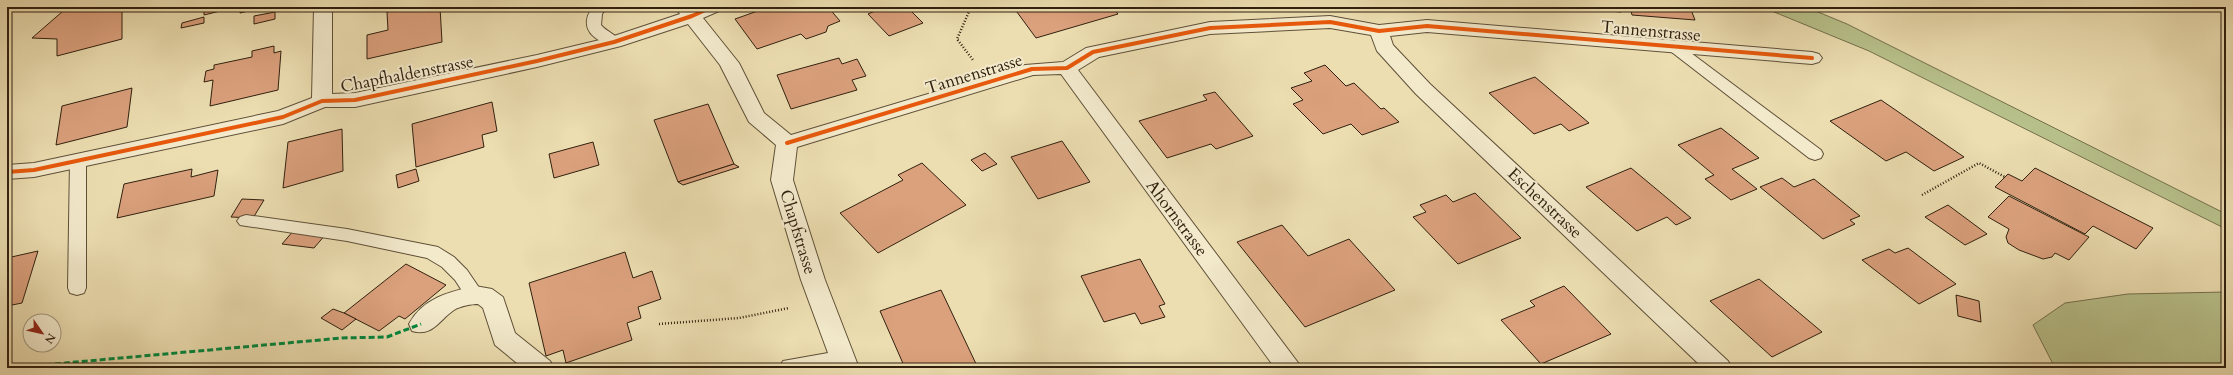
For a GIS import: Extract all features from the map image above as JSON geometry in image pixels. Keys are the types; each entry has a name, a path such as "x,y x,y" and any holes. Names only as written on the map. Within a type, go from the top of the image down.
{"street":[{"name":"Chapfhaldenstrasse","path":"322,101 323,7"},
{"name":"Chapfhaldenstrasse","path":"7,172 34,170 283,117 322,101 355,100 537,61 614,42 688,12 712,7"},
{"path":"688,12 729,63 756,117 787,143"},
{"name":"Tannenstrasse","path":"787,143 1032,70 1067,68 1093,52 1210,28 1330,22 1379,31 1427,26 1812,58"},
{"name":"Eschenstrasse","path":"1379,31 1384,48 1423,88 1720,368"},
{"name":"Ahornstrasse","path":"1067,68 1289,368"},
{"name":"Chapfstrasse","path":"787,143 782,180 821,301 845,364"},
{"path":"421,324 448,301 475,295 489,298 494,304 504,338 541,368"},
{"path":"792,368 845,364"}],"lane":[{"path":"600,7 595,14 594,26 603,36 614,42"},
{"path":"1674,47 1815,154"},
{"path":"77,288 78,161"},
{"path":"246,221 347,235 432,252 448,262 461,275 475,295"}],"path":[{"path":"971,7 957,39 990,83"},
{"path":"1922,195 1979,163 2005,177"},
{"path":"659,324 739,318 821,301"}],"green space":[{"path":"1762,7 1806,7 1847,24 2226,214 2226,229 1869,51"},
{"path":"2226,292 2226,368 2055,368 2033,325 2065,303 2128,294"}],"building":[{"path":"109,7 122,7 122,39 57,56 57,39 32,38 63,11 90,11"},
{"path":"204,7 236,7 204,15"},
{"path":"240,7 265,7 240,13"},
{"path":"409,7 440,7 442,42 367,59 367,35 388,30 387,12"},
{"path":"769,7 828,7 840,21 828,26 826,32 806,39 801,34 757,49 735,19"},
{"path":"871,7 907,7 923,23 889,36 868,14 875,11"},
{"path":"1112,7 1118,14 1036,38 1014,8"},
{"path":"1177,7 1224,7 1178,11"},
{"path":"1572,7 1573,10 1542,8"},
{"path":"1597,7 1620,7 1621,12 1598,10"},
{"path":"1630,7 1690,7 1695,20 1632,15"},
{"path":"275,12 275,19 254,24 254,16"},
{"path":"204,17 204,23 181,28 182,23"},
{"path":"274,46 274,53 281,51 278,90 210,106 213,80 204,82 206,71 214,69 214,65 252,57 252,51"},
{"path":"839,58 842,64 857,59 866,76 852,80 857,90 791,109 777,75"},
{"path":"1325,65 1346,86 1354,83 1381,109 1384,108 1399,122 1362,135 1351,124 1323,134 1293,104 1303,100 1291,88 1312,81 1304,73"},
{"path":"1535,77 1589,123 1569,131 1561,124 1534,134 1489,93"},
{"path":"132,88 127,127 56,145 62,106"},
{"path":"1215,92 1253,136 1216,149 1211,144 1167,158 1139,121 1207,100 1203,95"},
{"path":"1881,100 1964,157 1934,171 1906,152 1886,161 1830,121"},
{"path":"492,102 497,131 482,135 484,147 416,167 412,124"},
{"path":"708,104 734,164 678,182 654,120"},
{"path":"1721,128 1759,158 1732,169 1757,189 1731,200 1705,179 1714,175 1678,145"},
{"path":"342,129 343,171 283,188 288,142"},
{"path":"1062,141 1090,182 1038,199 1011,157"},
{"path":"593,142 599,165 554,178 549,154"},
{"path":"985,153 997,164 982,171 971,160"},
{"path":"922,163 966,205 878,253 840,213 903,180 898,175"},
{"path":"734,164 739,167 683,185 678,182"},
{"path":"1631,168 1691,218 1676,225 1667,217 1637,231 1586,187"},
{"path":"2035,168 2153,228 2136,249 2093,226 2085,234 1995,187 2008,174 2022,181"},
{"path":"192,169 191,177 218,170 214,196 117,218 124,184"},
{"path":"416,169 419,181 398,188 396,175"},
{"path":"1782,178 1794,187 1814,179 1860,216 1850,220 1855,224 1823,239 1760,187"},
{"path":"1475,193 1521,238 1458,264 1413,217 1426,212 1420,205 1446,195 1453,202"},
{"path":"2009,196 2089,237 2069,260 2055,253 2052,257 2043,259 2019,250 2008,243 2006,237 2009,229 1988,217"},
{"path":"242,199 264,200 253,218 231,217"},
{"path":"1948,205 1987,234 1965,245 1925,217"},
{"path":"1282,225 1308,256 1349,239 1395,290 1305,327 1237,242"},
{"path":"294,230 326,234 314,248 282,244"},
{"path":"1908,248 1956,284 1919,304 1862,260 1889,249 1895,253"},
{"path":"38,251 22,303 7,306 7,258"},
{"path":"625,252 633,278 652,271 661,299 638,307 641,318 627,323 632,340 566,363 563,350 546,356 529,283"},
{"path":"1140,259 1165,304 1159,306 1165,317 1141,324 1135,313 1104,322 1081,276"},
{"path":"406,264 446,285 405,319 399,316 379,331 344,313"},
{"path":"1759,279 1822,332 1772,357 1710,301"},
{"path":"1564,286 1611,334 1541,364 1501,320 1535,306 1530,301"},
{"path":"941,290 978,368 905,368 880,311"},
{"path":"1956,295 1979,301 1981,322 1958,316"},
{"path":"333,309 356,319 342,330 321,318"}],"marked path":[{"path":"10,368 342,338 387,337 421,324"}],"cycle path":[{"path":"7,172 34,170 283,117 322,101 355,100 537,61 614,42 692,16 712,7"},
{"path":"787,143 1032,69 1067,68 1093,52 1210,28 1330,22 1379,31 1427,26 1812,58"}]}
